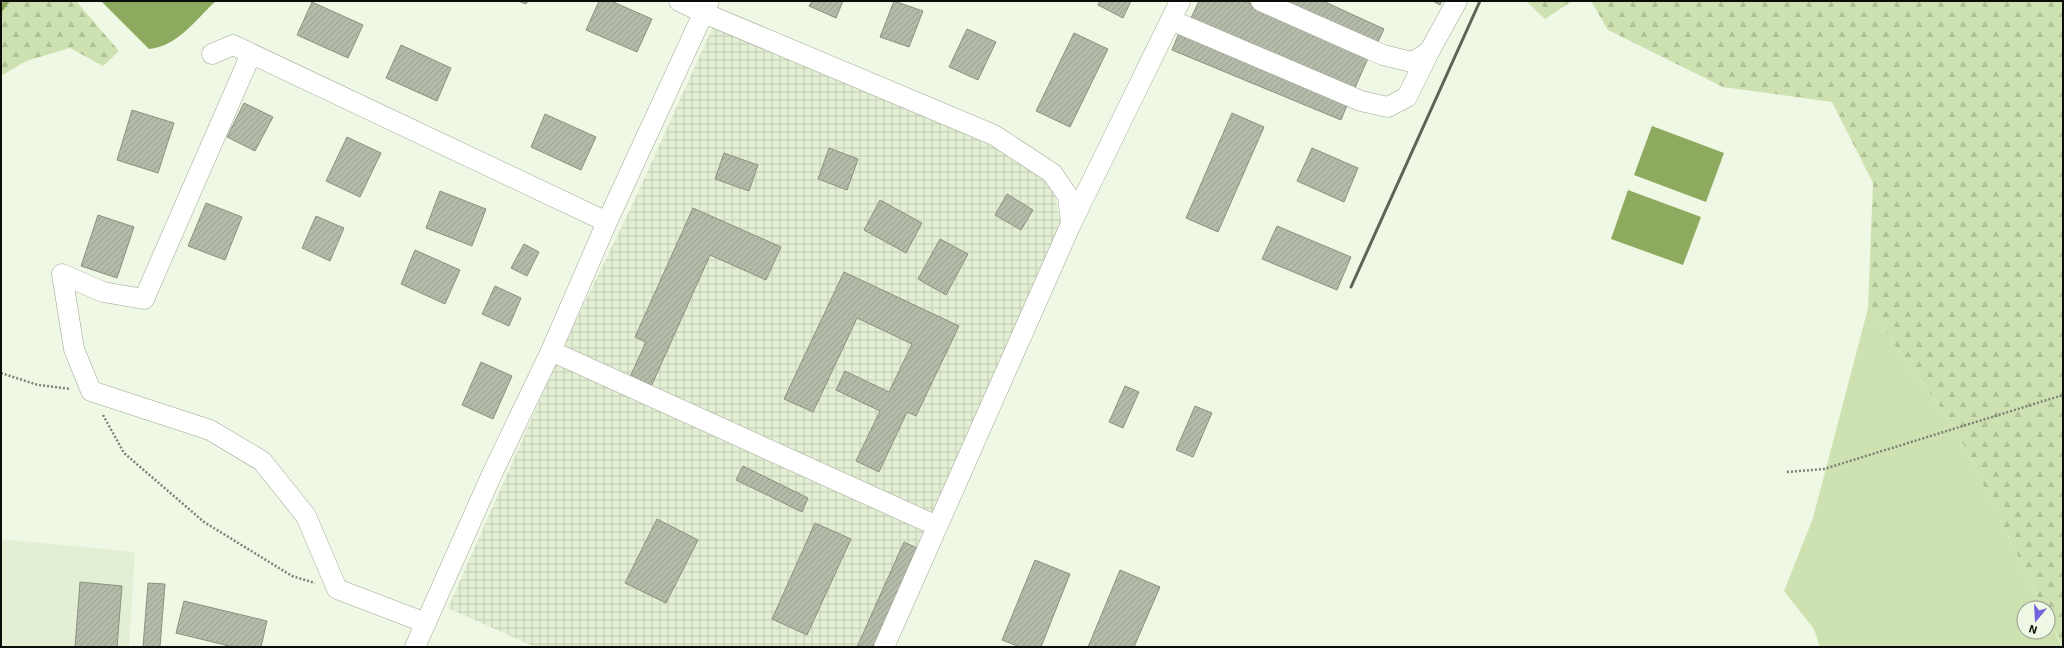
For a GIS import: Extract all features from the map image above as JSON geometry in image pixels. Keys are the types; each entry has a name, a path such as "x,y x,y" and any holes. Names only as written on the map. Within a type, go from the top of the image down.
{"street":[{"path":"679,1 707,7 994,135 1052,173 1068,196 1071,224"},
{"path":"884,647 1071,224 1180,1"},
{"path":"1261,1 1382,56 1412,62 1430,52"},
{"path":"1171,20 1362,101 1388,107 1407,97 1457,1"},
{"path":"415,647 492,474 551,351 607,222 707,7"},
{"path":"212,54 233,45 607,222"},
{"path":"252,54 144,299 103,292 62,274 74,349 91,391 210,430 262,461 306,516 337,589 426,623"},
{"path":"551,351 937,526"}],"path":[{"path":"1,373 38,385 91,391 124,453 204,522 292,576 337,589"},
{"path":"1787,472 1824,469 2063,395"}],"shaded area":[{"path":"101,1 216,1 186,31 169,43 149,49"},
{"path":"715,22 999,149 1054,188 1061,227 873,647 535,647 448,608 566,341 636,197"},
{"path":"1652,126 1724,153 1706,202 1634,175"},
{"path":"1628,190 1701,217 1683,265 1611,239"},
{"path":"1,539 135,552 129,647 1,647"}],"green space":[{"path":"1,1 76,1 119,51 103,66 70,48 26,61 1,76"},
{"path":"1526,1 1572,1 1545,19"},
{"path":"1591,1 2063,1 2063,647 2056,633 2056,600 2039,600 1956,429 1868,308 1873,183 1832,102 1723,87 1608,30"},
{"path":"1868,308 1956,429 2039,600 2016,600 2016,640 2056,640 2056,634 2062,647 1820,647 1814,629 1784,591 1813,518"}],"building":[{"path":"518,1 528,1 526,4"},
{"path":"599,1 611,1 652,19 637,52 586,30"},
{"path":"812,1 843,1 836,18 809,6"},
{"path":"894,1 923,11 909,47 880,37"},
{"path":"1100,1 1131,1 1123,18 1098,5"},
{"path":"1199,1 1245,1 1369,56 1354,90 1191,18"},
{"path":"1276,1 1323,1 1384,29 1376,46"},
{"path":"1433,1 1442,1 1440,5"},
{"path":"312,2 363,25 348,58 297,35"},
{"path":"967,29 996,42 978,80 949,67"},
{"path":"1074,33 1108,49 1070,127 1036,111"},
{"path":"1179,33 1348,103 1341,120 1172,50"},
{"path":"401,45 451,68 437,101 386,78"},
{"path":"244,103 273,117 255,151 227,137"},
{"path":"132,110 174,123 158,173 117,160"},
{"path":"1232,113 1264,127 1218,232 1186,218"},
{"path":"545,114 596,137 581,170 531,147"},
{"path":"347,137 381,153 360,197 326,181"},
{"path":"829,148 858,159 847,190 818,179"},
{"path":"1312,148 1358,168 1344,202 1297,181"},
{"path":"724,153 758,165 749,191 715,179"},
{"path":"440,191 486,209 472,246 426,228"},
{"path":"1007,194 1033,210 1021,230 995,215"},
{"path":"880,200 922,223 906,253 864,230"},
{"path":"206,203 242,217 225,260 188,246"},
{"path":"693,208 781,247 766,280 710,255 650,389 629,379 646,342 635,337"},
{"path":"98,215 134,227 117,278 81,266"},
{"path":"316,216 344,228 330,261 302,248"},
{"path":"1277,226 1351,257 1337,290 1262,259"},
{"path":"940,239 968,254 946,295 918,279"},
{"path":"524,244 539,252 527,276 511,268"},
{"path":"415,250 460,270 445,304 401,284"},
{"path":"844,272 959,326 916,416 907,412 879,472 856,461 880,411 836,390 845,371 889,392 912,344 857,318 813,412 784,399"},
{"path":"495,286 521,298 509,326 482,314"},
{"path":"481,362 512,376 493,419 462,405"},
{"path":"1125,386 1139,392 1123,428 1109,422"},
{"path":"1195,406 1212,413 1193,457 1176,450"},
{"path":"743,466 808,498 802,512 736,480"},
{"path":"657,519 698,540 666,603 625,583"},
{"path":"815,523 851,539 807,635 772,619"},
{"path":"904,542 917,548 873,647 857,647"},
{"path":"1035,560 1070,574 1041,647 1020,647 1002,640"},
{"path":"1120,570 1160,587 1134,647 1088,647"},
{"path":"80,582 122,586 117,647 75,647"},
{"path":"148,583 165,584 160,647 143,647"},
{"path":"184,601 267,621 261,647 233,647 176,633"}],"waterway":[{"path":"1,9 7,1"}],"railway":[{"path":"1351,287 1480,1"}]}
